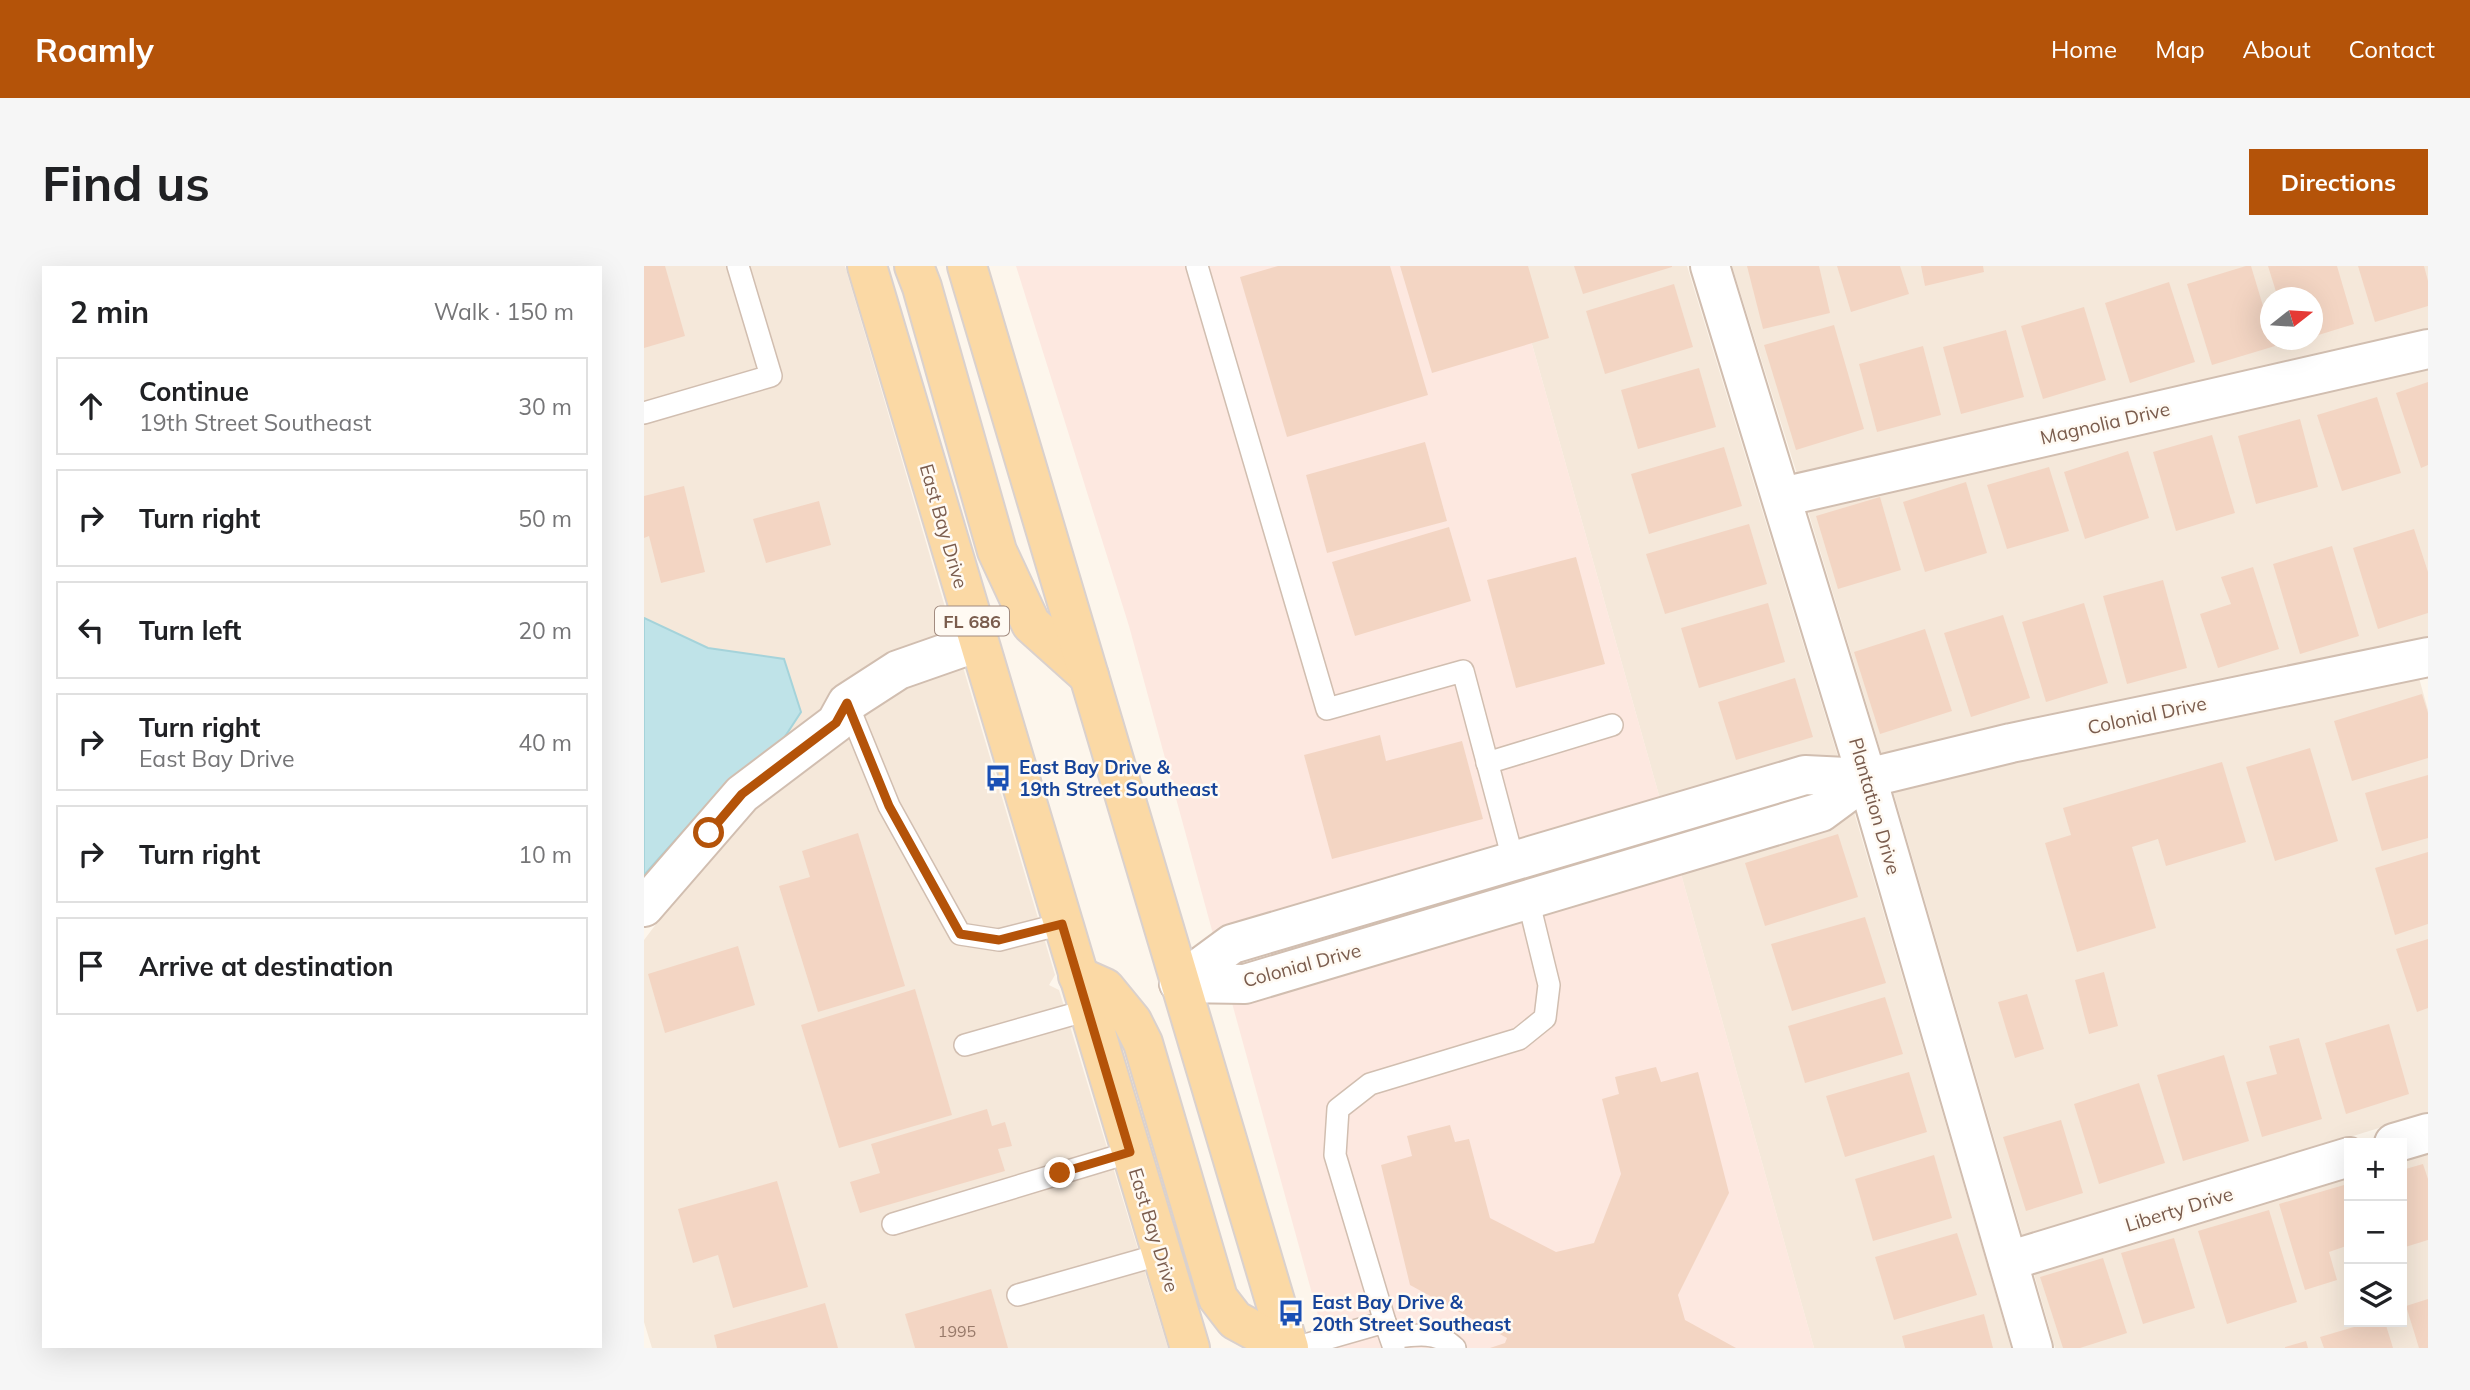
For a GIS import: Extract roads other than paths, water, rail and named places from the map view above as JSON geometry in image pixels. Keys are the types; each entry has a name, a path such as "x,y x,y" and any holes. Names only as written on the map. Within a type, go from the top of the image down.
{"main road":[{"name":"East Bay Drive","path":"867,266 1190,1348"},
{"path":"914,266 997,551 1009,581 1031,624 1089,676"},
{"path":"967,266 1287,1348"},
{"path":"1083,993 1105,988 1132,1021 1143,1042 1218,1298 1235,1320 1287,1348"}],"street":[{"name":"Plantation Drive","path":"1710,266 1867,778 2033,1348"},
{"name":"Magnolia Drive","path":"1782,497 2428,349"},
{"path":"644,907 742,794 836,723 847,703 898,670 978,642"},
{"name":"Colonial Drive","path":"1179,983 1232,944 1805,775 1867,778 2011,743 2428,657"},
{"name":"Colonial Drive","path":"1179,983 1245,984 1821,812 1867,778"},
{"path":"2407,1139 2428,1133"},
{"name":"Liberty Drive","path":"2008,1261 2344,1159"}],"lane":[{"path":"644,413 771,376 738,266"},
{"path":"1197,266 1327,709 1463,671 1514,863"},
{"path":"847,703 889,806 960,934 999,940 1062,924"},
{"path":"1487,763 1612,725"},
{"path":"1390,1336 1335,1154 1338,1109 1370,1084 1519,1039 1545,1018 1549,985 1528,899"},
{"path":"965,1045 1083,993"},
{"path":"893,1224 1130,1152"},
{"path":"1018,1295 1162,1254"},
{"path":"1294,1348 1420,1334 1434,1336 1455,1348"}],"water":[{"path":"644,618 708,648 784,659 801,712 784,738 729,780 644,875"}],"place":[{"name":"East Bay Drive & 19th Street Southeast","path":"998,778"},
{"name":"East Bay Drive & 20th Street Southeast","path":"1291,1313"}]}
